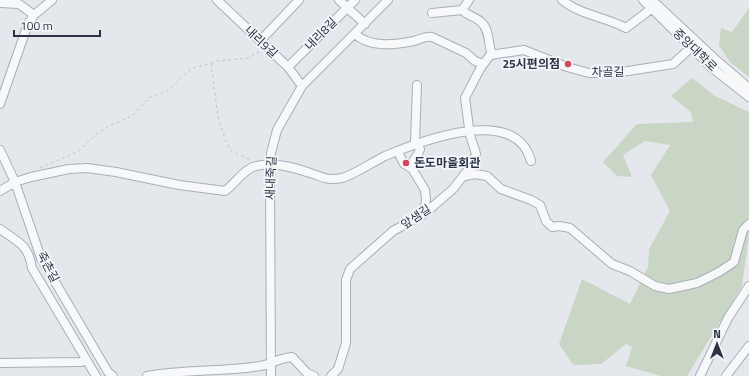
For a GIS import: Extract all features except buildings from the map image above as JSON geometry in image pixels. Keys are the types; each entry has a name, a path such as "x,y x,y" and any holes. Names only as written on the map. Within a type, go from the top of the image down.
{"street":[{"path":"0,104 28,24 34,15 52,0"},
{"name":"내리9길","path":"217,0 288,67 302,86"},
{"path":"262,43 299,0"},
{"path":"340,0 365,24"},
{"name":"내리8길","path":"288,67 355,0"},
{"name":"새내죽길","path":"271,376 270,153 277,130 302,86 388,0"},
{"path":"432,13 462,10 470,0"},
{"path":"562,0 600,18 614,21 626,28 638,21 654,4"},
{"name":"중앙대학로","path":"643,0 654,4 694,45 711,67 749,97"},
{"path":"0,3 19,4 34,15"},
{"path":"462,10 469,16 481,21 486,28 491,55"},
{"path":"355,34 362,41 380,44 415,41 427,36 432,37 466,53 475,61 483,64"},
{"name":"중앙대학로","path":"694,45 749,88"},
{"name":"차골길","path":"491,55 524,50 567,67 589,73 615,73 673,64 694,45"},
{"name":"앞샘길","path":"331,376 338,369 346,343 346,280 350,269 393,231 424,214 465,176 471,166 476,154 470,131 465,98 483,64 491,55"},
{"path":"409,167 420,149 418,144 415,142 417,86"},
{"path":"0,191 15,182 69,169 87,168 116,172 179,185 225,190 242,175 256,166 270,165 310,173 326,180 343,178 367,164 418,144 479,129 500,131 512,137 528,150 531,161"},
{"name":"죽촌길","path":"0,150 15,182 41,258 108,372 113,376"},
{"path":"398,152 404,164 409,167 425,190 426,199 424,214"},
{"path":"465,176 475,174 487,176 501,189 531,200 540,205 546,220 552,227 559,226 570,228 612,264 630,271 655,286 669,289 697,283 719,272 734,262 743,230 749,224"},
{"path":"0,229 26,248 30,253 32,268 96,376"},
{"path":"30,253 38,250"},
{"path":"700,376 728,318 749,286"},
{"path":"726,376 749,346"},
{"path":"147,376 166,372 261,366 280,358 292,357 307,373 314,376"},
{"path":"0,363 81,362 86,360"}],"path":[{"path":"38,168 79,151 96,135 109,126 132,116 149,98 169,90 187,72 230,58 249,58 258,53 262,43"},
{"path":"211,63 218,117 226,142 231,151 252,161 256,166"}],"green space":[{"path":"749,8 749,77 730,62 719,45 721,28 732,32"},
{"path":"692,78 715,96 749,112 749,235 742,286 687,376 661,376 626,366 632,347 626,344 601,364 573,365 559,344 582,279 630,304 648,267 649,249 670,211 651,175 670,145 645,141 623,155 632,177 617,176 603,162 637,124 693,122 691,112 671,96"}],"place":[{"name":"25시편의점","path":"568,64"},
{"name":"돈도마을회관","path":"406,163"}]}
